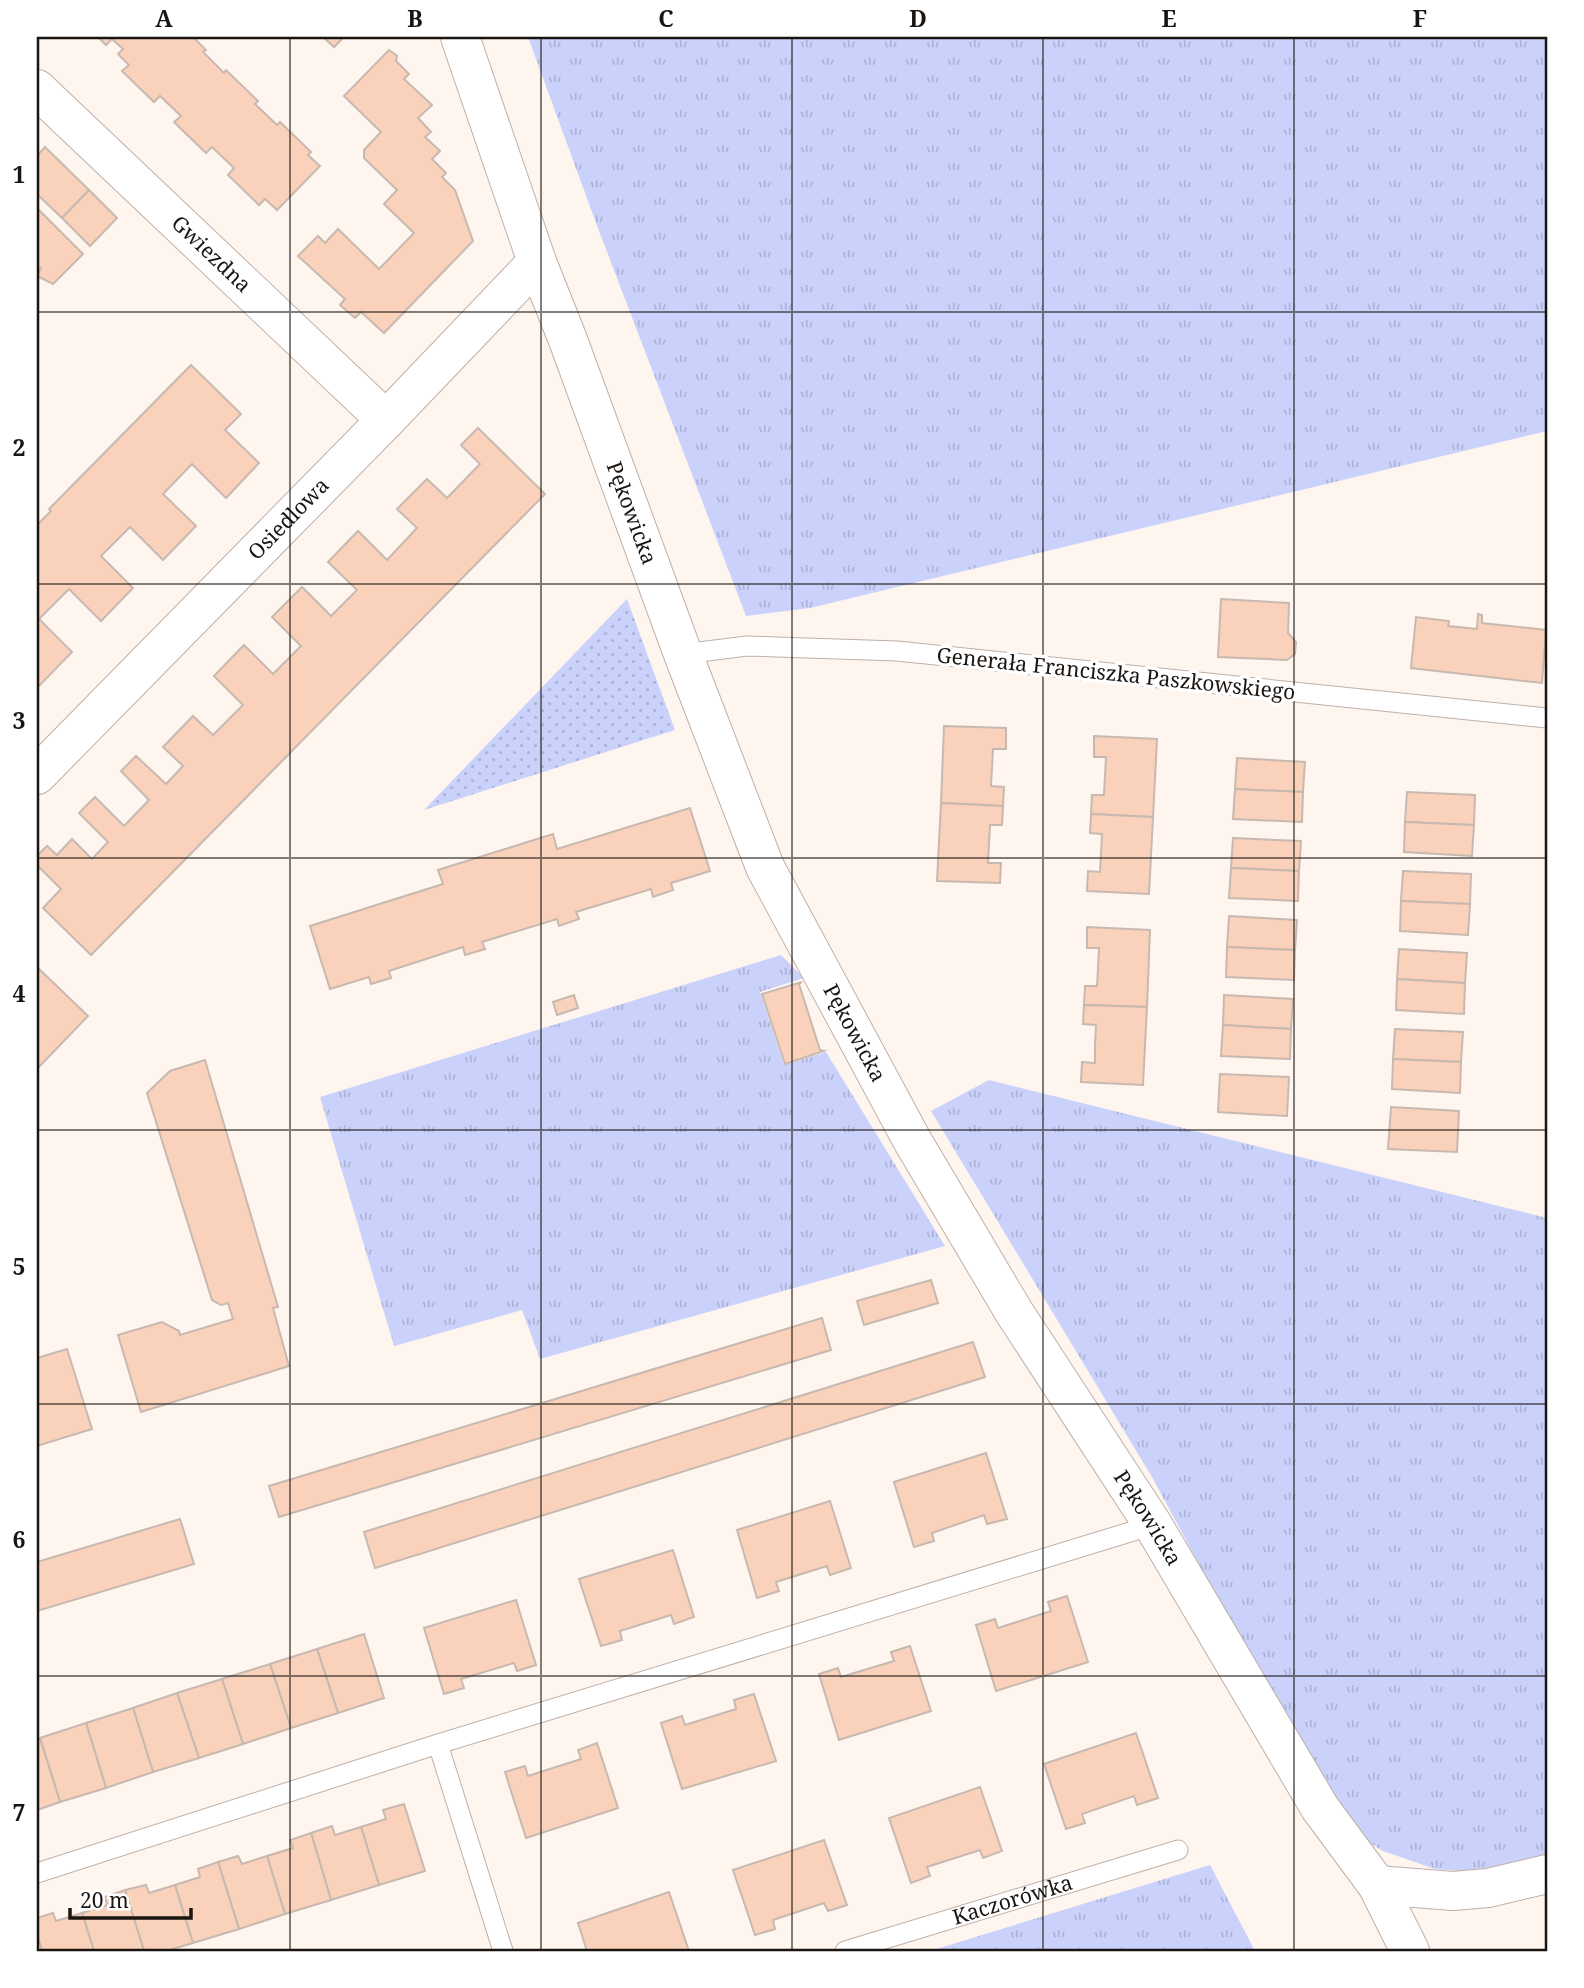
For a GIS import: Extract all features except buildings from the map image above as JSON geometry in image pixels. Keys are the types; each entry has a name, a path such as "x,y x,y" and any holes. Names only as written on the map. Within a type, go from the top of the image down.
{"street":[{"name":"Pękowicka","path":"460,37 537,262 765,867 912,1140 1007,1301 1153,1525 1320,1808 1377,1885 1410,1951"},
{"name":"Gwiezdna","path":"37,89 386,420"},
{"name":"Osiedlowa","path":"37,775 386,420 537,262"},
{"path":"1377,1885 1453,1891 1488,1888 1547,1874"}],"lane":[{"name":"Generała Franciszka Paszkowskiego","path":"683,654 747,646 897,651 1547,718"},
{"path":"37,1873 439,1744 1153,1525"},
{"path":"439,1744 503,1951"},
{"name":"Kaczorówka","path":"845,1951 1178,1850"}],"green space":[{"path":"528,37 1547,37 1547,431 810,608 746,616"},
{"path":"627,599 675,730 424,810"},
{"path":"781,955 804,978 760,992 784,1065 826,1052 945,1246 540,1359 522,1310 394,1346 320,1097"},
{"path":"989,1080 1547,1218 1547,1857 1487,1873 1435,1869 1383,1851 1350,1831 1235,1631 1152,1477 931,1111"},
{"path":"1210,1865 1255,1951 930,1951"}]}
